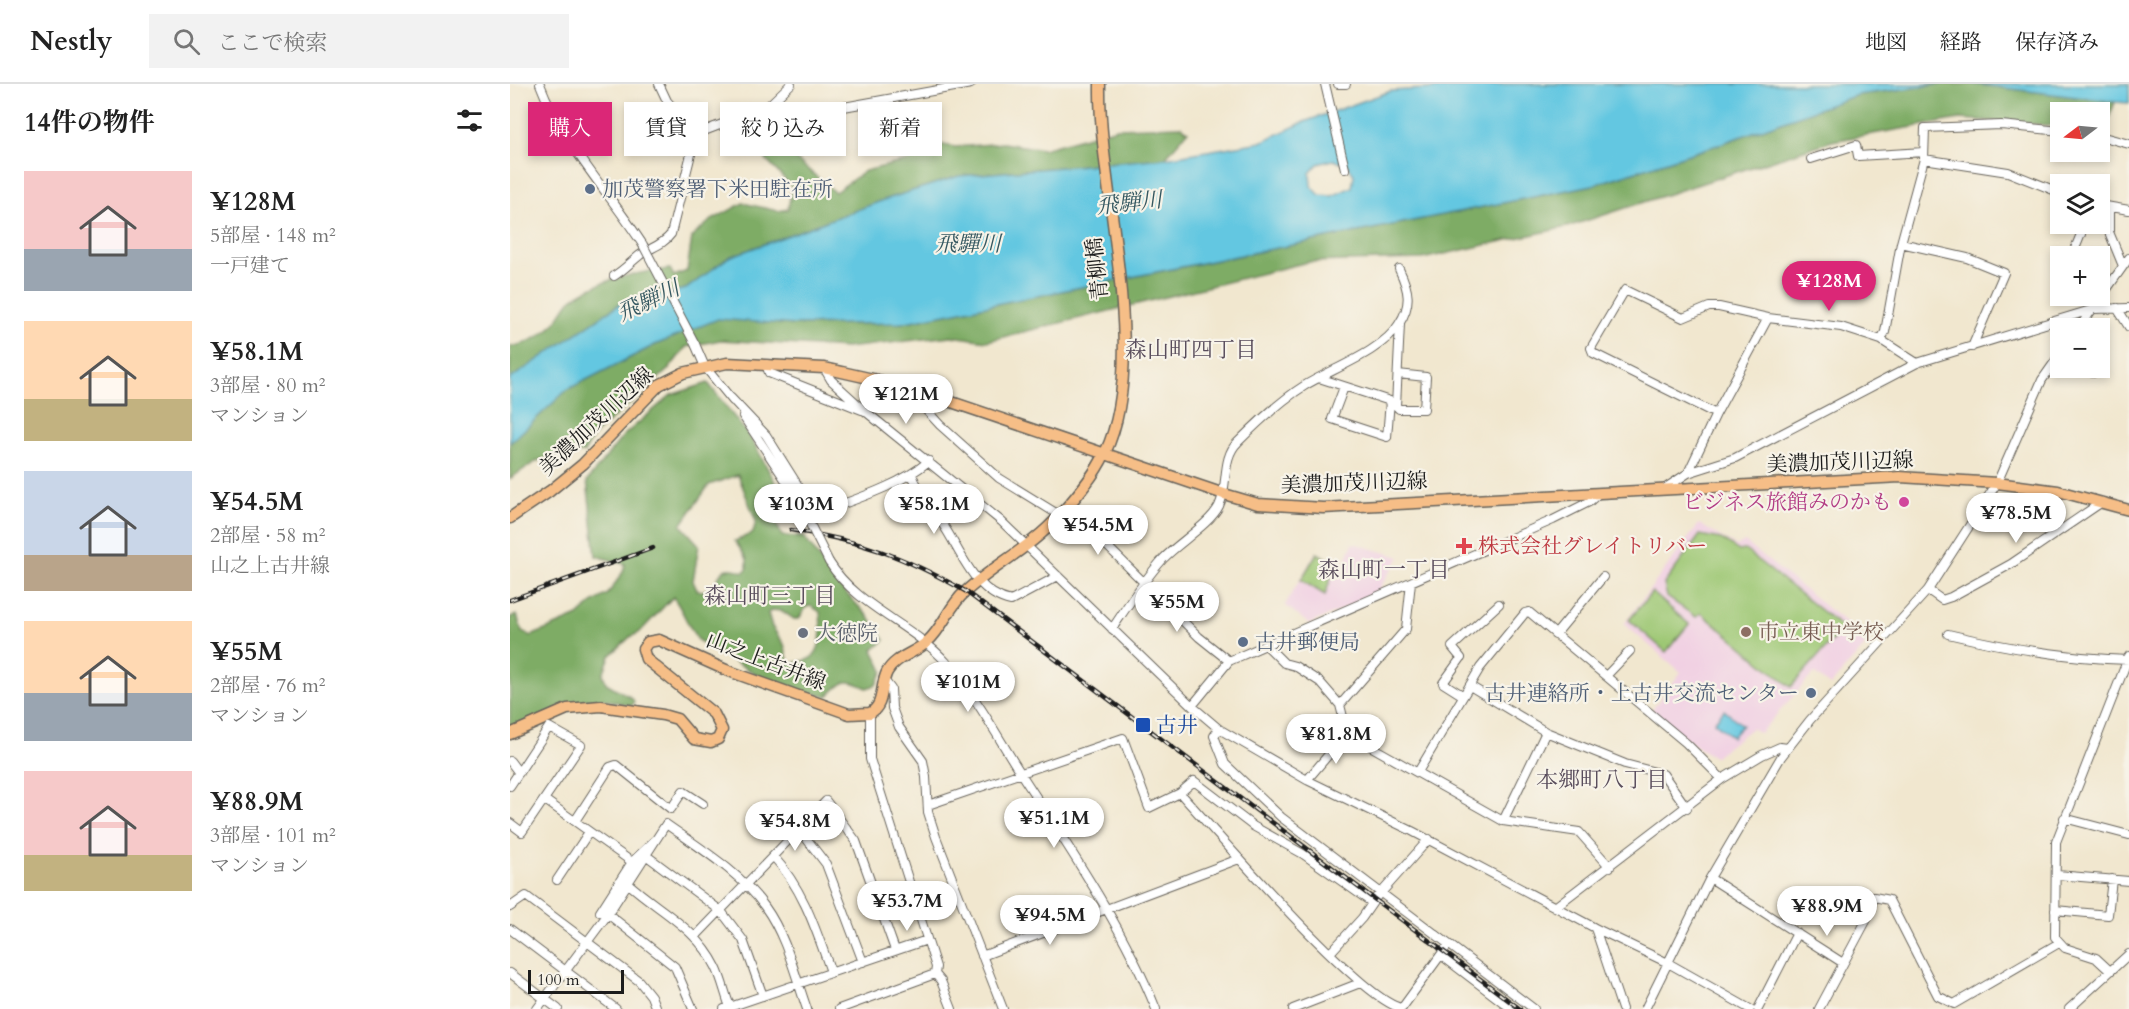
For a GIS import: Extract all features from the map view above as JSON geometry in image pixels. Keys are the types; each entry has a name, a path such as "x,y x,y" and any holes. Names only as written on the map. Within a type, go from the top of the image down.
{"main road":[{"name":"青柳橋","path":"1100,84 1121,313 1120,394 1114,427 1105,453"},
{"name":"美濃加茂川辺線","path":"510,518 550,491 583,464 659,385 683,373 727,363 824,368 904,386 1258,504 1323,508 1900,477 1997,483 2058,491 2129,510"},
{"path":"870,713 879,704 888,671 926,643 956,601 978,582 1028,547 1060,515 1105,453"},
{"name":"山之上古井線","path":"510,734 567,709 602,706 663,715 677,719 694,739 711,742 718,739 722,730 714,714 646,659 643,649 648,642 659,640 726,670 849,714 870,713"}],"street":[{"path":"540,84 551,109 582,158 643,245 705,367 759,432 812,508 823,504 832,508 912,475 928,461"},
{"path":"659,84 669,102"},
{"path":"772,102 791,84"},
{"path":"846,107 971,84"},
{"path":"1325,84 1345,169"},
{"path":"1338,84 1346,84"},
{"path":"1881,340 1885,332 1901,243 1924,155 1925,129 2001,125 2050,129"},
{"path":"2110,139 2129,144"},
{"path":"1811,159 1856,146 1858,156 1924,155 2008,172 2050,189"},
{"path":"614,276 626,269 639,256 665,243 671,234 690,156"},
{"path":"2110,207 2129,210"},
{"path":"2076,246 2080,234"},
{"path":"2110,234 2123,266"},
{"path":"1901,243 1967,258 2004,273 1972,347"},
{"path":"2110,280 2129,258"},
{"path":"1398,374 1426,377 1424,409 1399,409 1396,406 1400,324 1410,292 1399,269"},
{"path":"1716,414 1593,353 1591,348 1625,290 1683,318 1709,307 1719,307 1768,318 1841,327 1881,340 1917,363"},
{"path":"2087,318 2095,306"},
{"path":"2117,308 2129,327"},
{"path":"1664,489 1688,473 1735,458 1917,363 2094,309 2129,308"},
{"path":"1688,473 1716,414 1768,318"},
{"path":"1112,629 1144,582 1165,557 1218,509 1224,494 1229,452 1236,444 1266,415 1319,378 1371,350 1400,324"},
{"path":"766,364 769,373 787,382 865,411"},
{"path":"824,368 831,380 865,411 928,461 1028,547 1192,706 1219,729 1307,780 1429,839 1595,928 1668,963 1749,1009"},
{"path":"1645,1009 1710,878 1788,748 1928,591 1997,483 2042,381 2050,369"},
{"path":"1319,378 1390,401 1387,437 1332,419 1344,387"},
{"path":"904,386 940,425 999,478 1103,542 1133,575 1144,582 1200,637 1229,661"},
{"path":"759,432 796,496 829,562 848,585 877,610 926,643 961,679 1108,910 1141,972 1156,1009"},
{"path":"912,475 921,495 945,528 978,582 1003,599 1011,601 1058,576"},
{"path":"1192,706 1229,661 1553,520 1588,502 1599,492"},
{"path":"1928,591 1942,600 1951,597 2011,564 2102,502"},
{"path":"1555,635 1603,577"},
{"path":"1340,705 1406,629 1411,582"},
{"path":"1462,695 1443,683 1461,658 1452,647 1499,604"},
{"path":"1418,771 1480,668 1525,613 1529,612 1686,743 1722,779"},
{"path":"1948,633 1990,643 2129,659 2056,842 2057,875 2053,930 2059,943 2065,948 2096,958 2110,971"},
{"path":"1266,645 1284,663 1294,666 1320,682 1340,705 1347,734 1418,771 1503,821 1579,832 1610,867"},
{"path":"1606,676 1630,651"},
{"path":"884,680 891,689 891,708 899,727 923,761 928,806 936,837 1003,1009"},
{"path":"1470,686 1546,732 1624,764 1663,774 1687,808"},
{"path":"870,713 870,759 936,967 935,974 941,981 952,1009"},
{"path":"510,786 549,727 581,745 522,832 510,823"},
{"path":"1219,729 1214,736 1225,764 1281,817 1534,1009"},
{"path":"1503,821 1546,732"},
{"path":"1307,780 1347,734"},
{"path":"928,806 1123,738 1149,808 1180,793 1194,782 1252,826 1303,854 1371,902"},
{"path":"1555,907 1722,779 1762,755 1780,747 1788,748"},
{"path":"510,761 519,773"},
{"path":"575,821 610,767 616,765 671,809 683,791 703,804"},
{"path":"1180,793 1239,859 1330,953 1360,983 1392,1007 1402,1008 1448,945"},
{"path":"545,800 632,862"},
{"path":"695,937 826,801 839,814 856,841 895,950"},
{"path":"2064,818 2129,835"},
{"path":"604,913 629,884 666,824 746,885 774,921 807,1009"},
{"path":"799,830 826,864 863,962"},
{"path":"557,880 590,832"},
{"path":"537,1009 586,942 632,862 657,839"},
{"path":"1330,953 1362,918 1371,902 1429,839"},
{"path":"647,856 721,911 743,940 763,996"},
{"path":"773,856 796,885 806,903 831,972"},
{"path":"982,956 1239,859"},
{"path":"2057,875 2129,881"},
{"path":"1710,878 1844,963"},
{"path":"2055,910 2108,915 2112,879"},
{"path":"629,884 695,937 718,970 727,1008 927,939"},
{"path":"510,907 526,896 639,981 651,996 656,1009"},
{"path":"1819,1009 1866,921 1874,897 1889,900 1938,996 1949,1003 1954,1004 2059,943"},
{"path":"604,913 675,967 693,1009"},
{"path":"1595,928 1623,1009"},
{"path":"510,929 615,1009"},
{"path":"1758,1009 1797,933"},
{"path":"2069,1009 2129,954"},
{"path":"1441,955 1512,1009"},
{"path":"510,973 558,1009"},
{"path":"839,1009 935,974"},
{"path":"1293,1009 1360,983"}],"shaded area":[{"name":"市立東中学校","path":"1699,524 1736,546 1745,542 1869,641 1830,686 1814,673 1760,733 1752,728 1714,757 1682,737 1651,711 1681,672 1624,624"},
{"path":"1353,543 1400,557 1380,587 1384,591 1309,624 1285,605 1316,552 1344,565"}],"green space":[{"path":"1943,84 1973,84 2115,102 2110,114 2110,102 2050,102 2050,125 1960,119 1832,141 1567,227 1422,259 1308,262 987,341 951,336 846,348 720,340 686,347 669,369 595,434 584,453 561,454 544,458 510,479 510,443 568,389 655,345 718,318 795,325 901,323 1593,185 1717,145 1857,95"},
{"path":"1181,126 1188,131 1165,158 959,176 884,200 729,257 686,289 620,304 510,379 510,347 523,344 548,330 571,300 584,291 632,274 670,269 674,276 687,271 692,237 710,221 743,203 778,211 788,209 792,187 766,160 766,156 792,156 835,192 865,171 919,156 942,156 942,145 955,147 1003,143 1043,149 1117,128"},
{"path":"708,383 752,440 786,502 775,521 782,536 804,537 841,588 868,616 885,640 873,650 883,671 876,685 867,688 846,682 828,696 780,688 699,641 673,597 639,633 630,637 610,656 603,674 606,683 632,698 634,702 632,706 603,699 588,700 510,728 510,617 517,615 522,632 531,636 578,616 592,603 608,594 623,572 625,564 596,556 587,481 623,436 671,395","holes":["738,475 756,521 753,533 735,541 747,559 747,569 743,572 727,569 720,574 710,588 703,591 697,590 693,581 699,545 681,525 709,485","811,606 820,612 820,638 817,650 809,659 789,664 784,644 772,627 768,613 772,610 782,611 794,619 799,619 806,607"]},
{"path":"1700,535 1721,539 1739,551 1745,550 1843,628 1791,687 1701,613 1696,617 1667,597 1664,584"},
{"path":"1317,553 1336,563 1325,595 1301,580"},
{"path":"1652,592 1689,624 1666,652 1629,620"}],"water":[{"name":"飛驒川","path":"1508,84 1943,84 1857,95 1717,145 1593,185 901,323 795,325 718,319 655,345 568,389 510,443 510,379 620,304 686,289 729,257 884,200 959,176 1165,158 1261,142 1304,122 1391,91","holes":["1333,160 1347,164 1354,175 1352,187 1332,196 1320,195 1311,186 1310,173 1318,164"]},
{"path":"1973,84 2129,84 2129,103 2115,102"},
{"path":"1724,710 1742,725 1732,737 1714,722"}],"railway":[{"path":"791,530 839,539 881,551 902,559 965,591 1520,1009"},
{"path":"510,600 653,548"}],"place":[{"name":"加茂警察署下米田駐在所","path":"590,189"},
{"name":"ビジネス旅館みのかも","path":"1904,502"},
{"name":"株式会社グレイトリバー","path":"1464,546"},
{"name":"市立東中学校","path":"1746,632"},
{"name":"大徳院","path":"803,633"},
{"name":"古井郵便局","path":"1243,642"},
{"name":"古井連絡所・上古井交流センター","path":"1811,693"},
{"name":"古井","path":"1143,725"}],"district":[{"name":"森山町四丁目","path":"1191,349"},
{"name":"森山町一丁目","path":"1384,569"},
{"name":"森山町三丁目","path":"770,595"},
{"name":"本郷町八丁目","path":"1602,779"}],"water label":[{"name":"飛騨川","path":"1129,202"},
{"name":"飛騨川","path":"648,300"}]}
